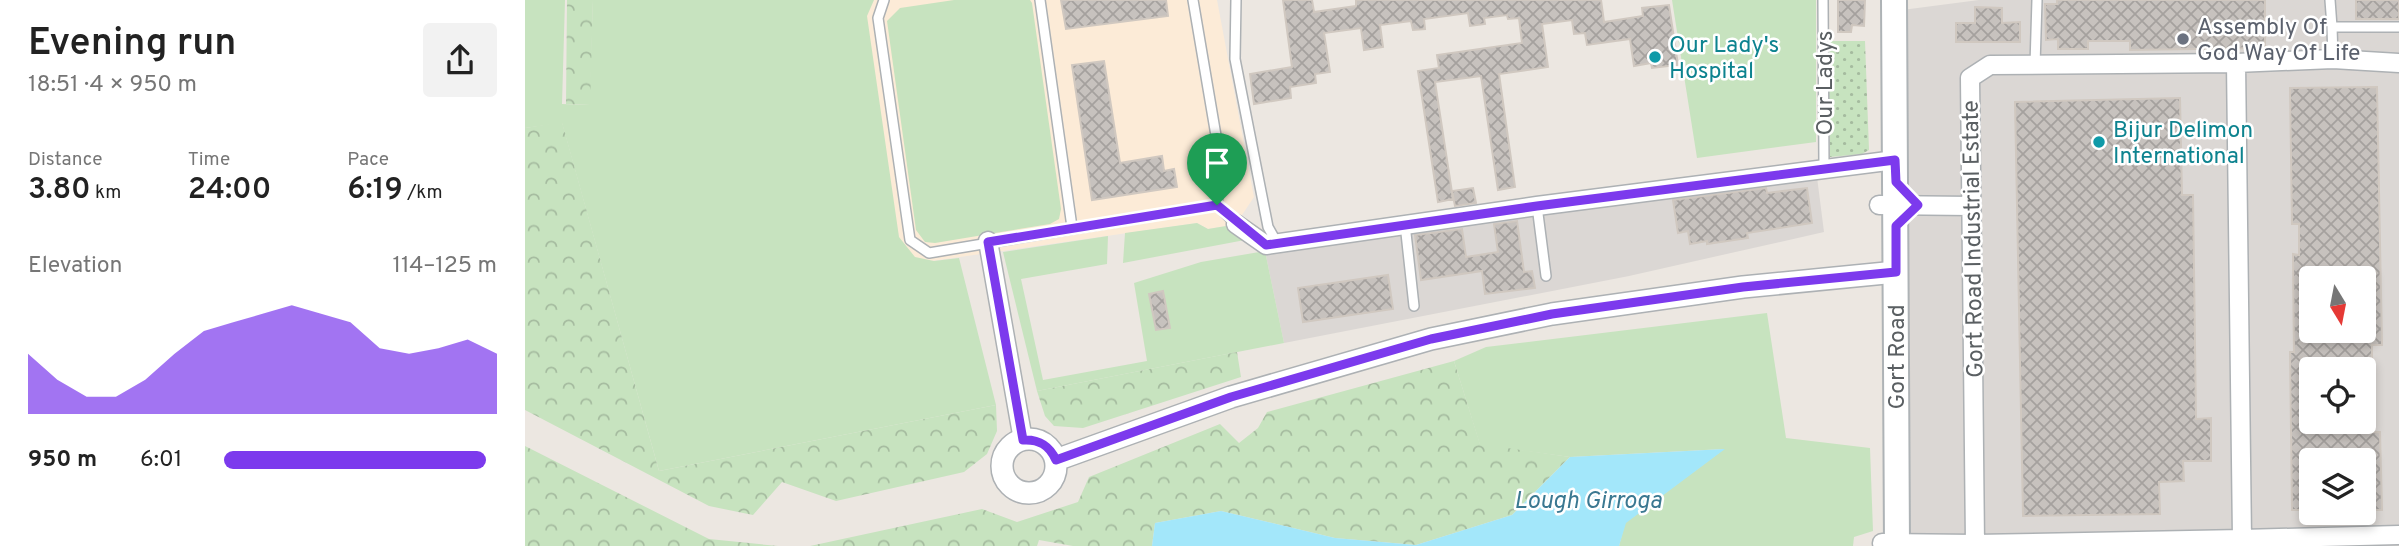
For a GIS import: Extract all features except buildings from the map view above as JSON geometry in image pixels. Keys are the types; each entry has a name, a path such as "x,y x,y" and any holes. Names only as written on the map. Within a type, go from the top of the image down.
{"main road":[{"name":"Gort Road","path":"1879,0 1894,192"},
{"name":"Gort Road","path":"1890,544 1888,272 1894,192 1894,0"}],"street":[{"name":"Gort Road Industrial Estate","path":"1975,544 1970,78 1990,65 2236,63 2333,59 2399,63"},
{"path":"2236,63 2242,539"},
{"path":"1236,224 1266,245 1824,167 1894,192 1971,206"},
{"path":"988,242 1023,440"},
{"path":"1056,460 1231,397 1431,339 1552,314 1743,287 1888,272"},
{"path":"1032,439 1046,445 1056,460 1054,478 1040,491 1025,493 1013,488 1003,474 1002,463 1007,450 1023,440 1032,439"},
{"path":"1890,544 2242,539 2352,541 2399,535"}],"lane":[{"path":"884,0 878,18 910,240 929,253 1072,227 1217,205"},
{"path":"1040,0 1072,227"},
{"path":"1193,0 1221,165 1217,205"},
{"path":"1236,0 1235,59 1268,227 1277,243"},
{"name":"Our Ladys","path":"1823,0 1824,167"},
{"path":"2035,65 2037,0"},
{"path":"2330,0 2333,59"},
{"path":"2332,27 2399,27"},
{"path":"1217,205 1236,224"},
{"path":"1537,206 1546,276"},
{"path":"1405,224 1415,306"}],"shaded area":[{"path":"855,0 1217,0 1254,197 1236,224 1226,226 1208,229 1197,223 904,265"},
{"path":"1979,0 2399,0 2399,546 1904,546 1902,10"},
{"path":"1817,177 1824,232 1629,276 1284,343 1265,251"}],"green space":[{"path":"525,0 565,0 562,104 589,105 593,0 874,0 867,16 899,237 915,257 934,261 959,258 996,405 659,471 562,123 525,128"},
{"path":"567,0 593,0 590,105 566,104"},
{"path":"954,0 1030,0 1032,3 1061,209 1059,219 1050,224 935,243 925,242 916,230 887,21 900,8"},
{"path":"1672,0 1816,0 1816,142 1697,158"},
{"path":"1828,41 1865,41 1869,150 1862,154 1830,157"},
{"path":"562,122 659,471 996,405 997,431 987,454 964,472 836,501 782,482 753,515 709,506 525,410 525,128"},
{"path":"1197,223 1208,229 1226,226 1245,240 1123,263 1125,233"},
{"path":"1108,236 1107,264 1021,279 1043,380 1147,361 1134,283 1201,262 1265,251 1284,343 1037,391 1003,252"},
{"path":"1767,313 1786,438 1870,448 1873,531 1854,537 1853,546 1619,546 1625,523 1724,449 1570,457 1480,445 1454,361 1486,347"},
{"path":"1237,352 1241,377 1083,428 1054,426 1045,416 1037,391"},
{"path":"1454,361 1480,444 1570,457 1512,515 1416,545 1335,538 1221,511 1155,523 1152,546 1073,546 1039,540 1037,546 810,546 982,509 1017,522 1078,502 1089,477 1220,424 1239,443 1258,428 1267,412"},
{"path":"525,446 709,539 778,546 525,546"}],"water":[{"name":"Lough Girroga","path":"1725,449 1626,523 1619,546 1152,546 1155,523 1221,511 1335,538 1416,545 1512,515 1570,457"}],"place":[{"name":"Assembly Of God Way Of Life","path":"2183,39"},
{"name":"Our Lady's Hospital","path":"1655,57"},
{"name":"Bijur Delimon International","path":"2099,142"}],"route":[{"path":"1895,160 1896,182 1918,205 1896,226 1896,272 1743,287 1552,314 1431,339 1231,397 1056,460 1046,445 1038,440 1023,440 988,242 1217,205 1236,224 1266,245 1824,167 1895,160"}]}
